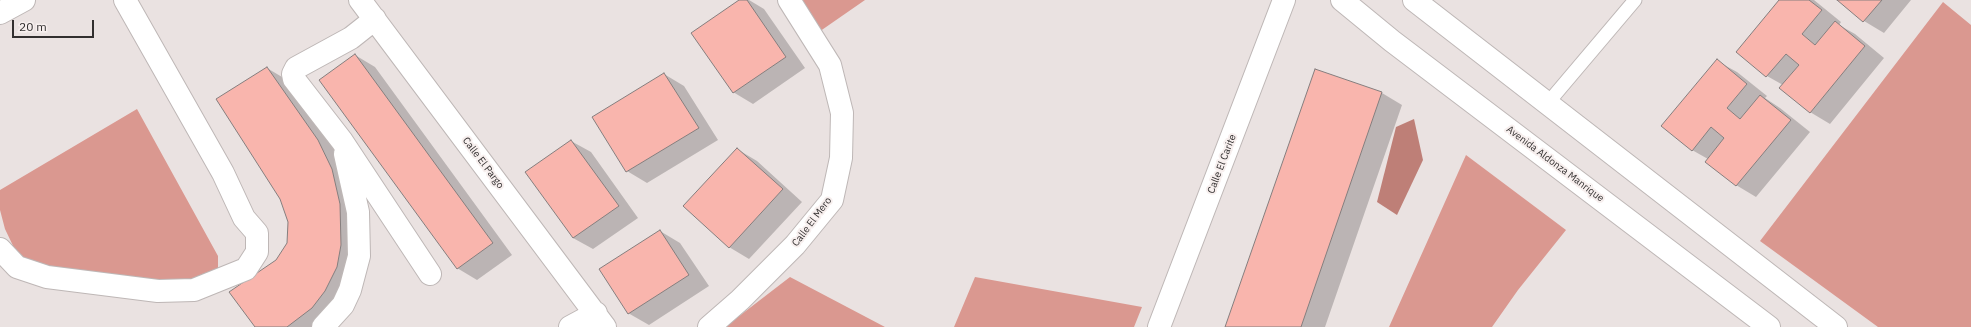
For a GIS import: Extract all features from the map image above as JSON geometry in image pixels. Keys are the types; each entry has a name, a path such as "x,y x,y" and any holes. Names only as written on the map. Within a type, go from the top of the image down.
{"street":[{"path":"0,13 24,0"},
{"path":"0,249 17,267 48,276 158,292 194,290 246,269 257,252 257,233 244,218 223,173 125,0"},
{"name":"Calle El Pargo","path":"360,0 600,320"},
{"name":"Calle El Mero","path":"709,327 740,300 795,245 832,200 841,158 842,113 830,65 789,0"},
{"name":"Calle El Carite","path":"1159,327 1284,0"},
{"name":"Avenida Aldonza Manrique","path":"1342,0 1398,46 1769,327"},
{"path":"1422,2 1547,104 1836,327"},
{"path":"375,19 351,38 296,68 294,79 342,141 430,274"},
{"path":"323,327 343,305 350,290 359,256 358,212 342,141"},
{"path":"570,327 600,320"}],"lane":[{"path":"1547,104 1635,0"}],"shaded area":[{"path":"778,0 865,0 803,43"},
{"path":"1943,2 1971,25 1971,327 1878,327 1760,241"},
{"path":"137,109 218,256 218,269 199,285 35,268 16,252 5,229 0,210 0,190"},
{"path":"1414,119 1423,160 1397,215 1377,202 1396,127"},
{"path":"1466,155 1566,230 1518,290 1492,327 1389,327"},
{"path":"790,277 885,327 725,327"},
{"path":"975,277 1142,307 1134,327 954,327"}],"building":[{"path":"739,0 747,0 786,57 733,93 691,33"},
{"path":"1779,0 1809,0 1822,10 1802,34 1815,45 1835,21 1865,46 1810,113 1779,88 1799,65 1786,54 1766,77 1736,52"},
{"path":"1837,0 1882,0 1863,22"},
{"path":"355,54 493,243 457,269 319,80"},
{"path":"1717,59 1747,84 1727,108 1740,119 1760,95 1791,120 1736,186 1705,162 1724,138 1711,127 1692,151 1661,126"},
{"path":"267,67 318,140 332,169 340,204 341,245 337,267 325,291 312,308 287,327 255,327 229,292 276,260 287,243 288,222 280,199 216,99"},
{"path":"1315,69 1382,92 1301,327 1225,327"},
{"path":"664,73 699,128 626,172 592,117"},
{"path":"571,140 619,206 573,238 525,172"},
{"path":"737,148 783,189 729,248 683,206"},
{"path":"660,230 689,275 628,314 599,269"}]}
